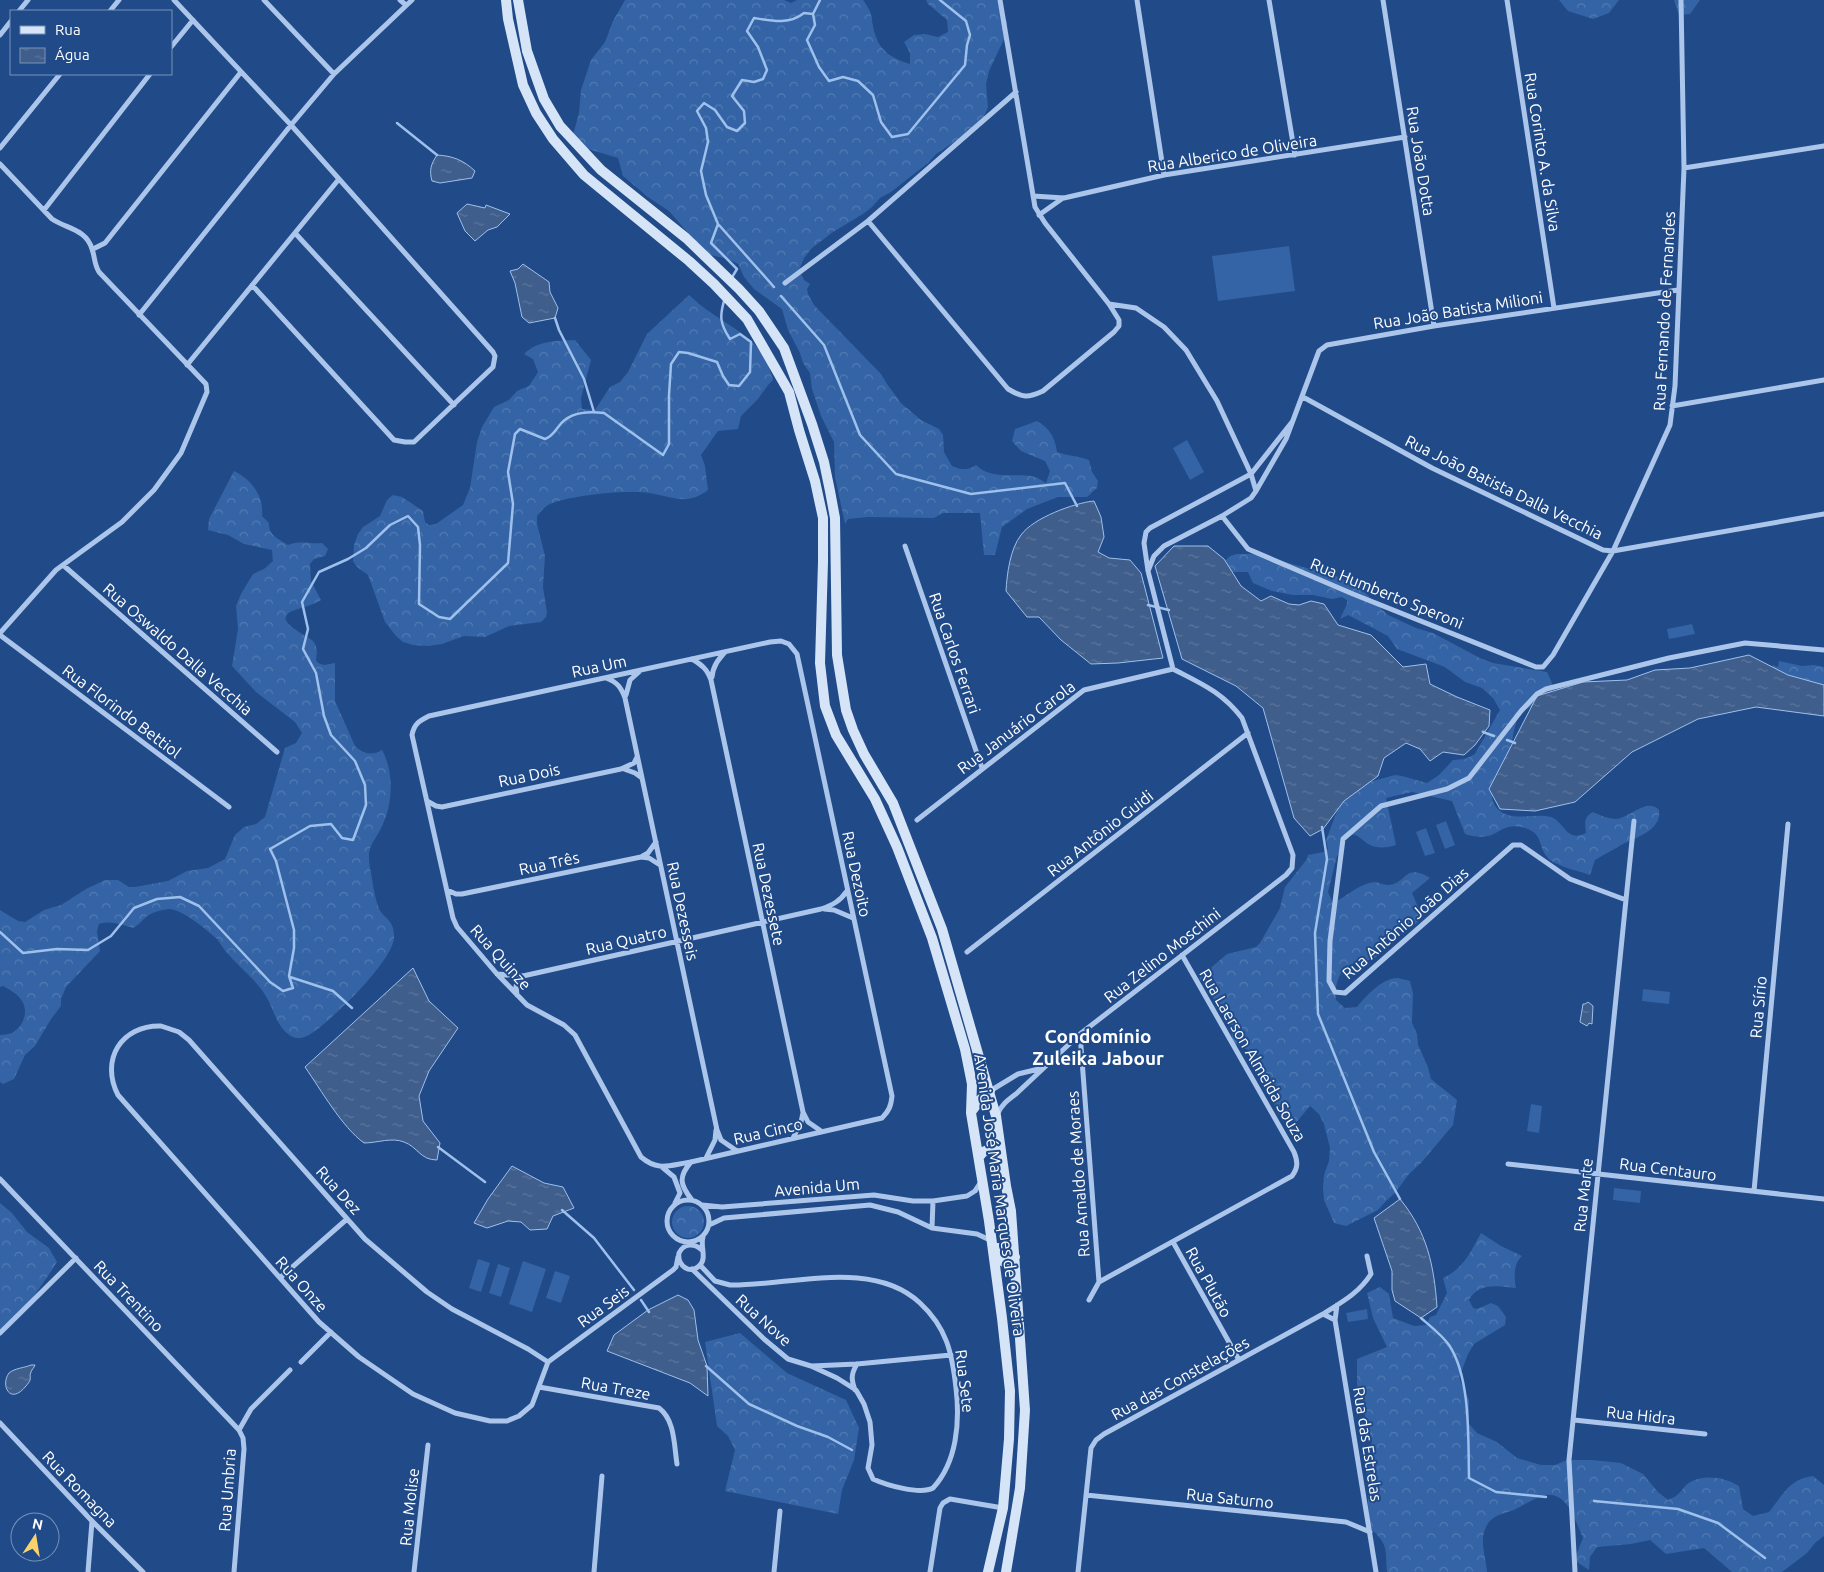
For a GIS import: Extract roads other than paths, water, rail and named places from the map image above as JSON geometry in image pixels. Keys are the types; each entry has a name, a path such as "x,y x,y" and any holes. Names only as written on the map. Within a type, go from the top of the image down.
{"main road":[{"name":"Avenida José Maria Marques de Oliveira","path":"506,0 508,19 522,85 536,113 553,140 589,180 662,238 747,319 789,392 798,430 815,481 822,518 824,562 820,663 825,706 836,735 878,807 897,847 932,938 965,1049 972,1084 971,1113 992,1241 1010,1391 1009,1440 1003,1508 988,1572"},
{"name":"Avenida José Maria Marques de Oliveira","path":"518,0 527,51 544,99 560,126 602,170 686,238 759,311 784,348 824,462 835,518 837,655 846,710 864,754 893,803 942,929 996,1116 1011,1211 1025,1410 1020,1488 1006,1572"},
{"path":"971,1113 980,1100 990,1091"},
{"path":"979,1157 986,1149 994,1150 997,1154 1000,1174 1006,1186"},
{"path":"984,1192 990,1200 999,1258 1004,1262 1015,1257"},
{"path":"992,1572 995,1565 993,1556"}],"street":[{"path":"20,10 28,0"},
{"path":"111,10 119,0"},
{"path":"174,0 339,179 493,352 495,356 493,367 414,442 394,440 252,285"},
{"path":"178,5 184,0"},
{"path":"264,0 334,74"},
{"path":"400,0 406,5"},
{"path":"139,315 290,125 334,74 412,0"},
{"path":"868,221 1008,389 1020,396 1032,396 1043,391 1119,326 1119,320 1108,304 1039,215 1035,207 1000,0"},
{"path":"1137,0 1164,175"},
{"path":"1269,0 1294,155"},
{"name":"Rua João Dotta","path":"1383,0 1434,326"},
{"name":"Rua Corinto A. da Silva","path":"1508,0 1554,308"},
{"name":"Rua Fernando de Fernandes","path":"1553,655 1613,551 1670,425 1674,386 1684,168 1681,0"},
{"path":"172,46 193,20"},
{"path":"0,35 10,22"},
{"path":"93,249 105,243 241,72"},
{"path":"0,148 59,75"},
{"path":"44,210 149,75"},
{"path":"785,283 868,221 1016,92"},
{"name":"Rua Alberico de Oliveira","path":"1033,196 1064,198 1164,175 1404,137"},
{"path":"1684,168 1824,146"},
{"path":"0,164 56,221 80,232 88,239 93,249 99,272 206,384 207,392 181,453 154,490 122,522 56,570 0,634"},
{"path":"187,365 339,179"},
{"name":"Rua Alberico de Oliveira","path":"1039,215 1064,198"},
{"path":"295,233 454,405"},
{"name":"Rua João Batista Milioni","path":"1256,491 1286,439 1319,351 1327,345 1434,326 1678,290"},
{"path":"1108,304 1136,308 1164,327 1186,350 1217,401 1251,474 1256,491 1251,498 1222,516 1164,546 1154,556 1148,571"},
{"path":"1672,406 1824,380"},
{"name":"Rua João Batista Dalla Vecchia","path":"1303,397 1432,468 1604,550 1613,551 1824,514"},
{"name":"Rua João Batista Milioni","path":"1251,474 1293,422"},
{"path":"1248,733 1242,718 1221,695 1173,669 1148,571 1144,543 1146,532 1150,528 1251,474"},
{"name":"Rua Humberto Speroni","path":"1222,516 1248,549 1353,594 1536,667 1543,667 1553,655"},
{"name":"Rua Carlos Ferrari","path":"905,546 982,768"},
{"name":"Rua Oswaldo Dalla Vecchia","path":"63,565 277,752"},
{"name":"Rua Florindo Bettiol","path":"0,634 229,807"},
{"name":"Rua Um","path":"416,724 429,716 770,642 781,641 789,644"},
{"name":"Rua Antônio João Dias","path":"1626,900 1570,879 1521,845 1513,845 1345,993 1335,992 1329,980 1330,942 1344,839 1381,806 1447,789 1469,778 1521,711 1537,694 1546,689 1659,661 1744,643 1824,650"},
{"name":"Rua Dezoito","path":"789,644 797,654 892,1096 888,1112"},
{"path":"711,680 712,670 725,652"},
{"name":"Rua Dezessete","path":"691,659 701,664 708,671 711,680 803,1112"},
{"name":"Rua Januário Carola","path":"917,820 1084,690 1173,669"},
{"path":"625,698 630,680 640,670"},
{"name":"Rua Dezesseis","path":"606,678 622,688 625,698 717,1130"},
{"name":"Rua Quinze","path":"416,724 412,735 451,908 457,927 497,974 527,1005 564,1025 575,1035 641,1157 650,1164"},
{"name":"Rua Zelino Moschini","path":"996,1116 1000,1107 1007,1100 1016,1094 1080,1034 1286,875 1292,868 1293,855 1248,733"},
{"name":"Rua Antônio Guidi","path":"967,952 1248,733"},
{"name":"Rua Dois","path":"442,807 621,769 634,763 637,756"},
{"path":"621,769 628,770 642,778"},
{"path":"427,801 442,807"},
{"path":"432,821 434,815 442,807"},
{"name":"Rua Marte","path":"1575,1572 1569,1460 1634,821"},
{"name":"Rua Sírio","path":"1754,1191 1788,824"},
{"path":"640,857 648,853 656,842"},
{"path":"640,857 649,858 660,864"},
{"name":"Rua Três","path":"462,894 640,857"},
{"path":"447,889 456,894 462,894"},
{"name":"Rua Quatro","path":"497,974 523,976 821,909 843,898 847,891"},
{"path":"451,908 462,894"},
{"name":"Rua Quatro","path":"821,909 834,910 853,918"},
{"name":"Rua Laerson Almeida Souza","path":"1173,1242 1292,1176 1296,1170 1297,1161 1294,1152 1182,955"},
{"path":"517,995 516,986 523,976"},
{"name":"Rua Dez","path":"131,1033 148,1026 161,1026 173,1029 184,1036 365,1239 427,1292 452,1309 528,1349 548,1362"},
{"name":"Rua Onze","path":"131,1033 116,1050 111,1066 112,1080 118,1095 281,1278 289,1290 360,1357 413,1394 454,1413 503,1422 513,1419 528,1410 548,1362"},
{"name":"Rua Arnaldo de Moraes","path":"1080,1034 1099,1282"},
{"name":"Rua Zelino Moschini","path":"990,1091 1018,1074 1043,1068"},
{"path":"803,1112 808,1122 822,1132"},
{"path":"793,1138 801,1122 803,1112"},
{"name":"Rua Cinco","path":"650,1164 662,1167 691,1162 882,1118 888,1112"},
{"path":"717,1130 721,1140 738,1151"},
{"path":"706,1158 715,1140 717,1130"},
{"path":"673,1270 690,1269 700,1265 703,1259 703,1237 709,1225 709,1218 702,1205 692,1200 685,1191 681,1177 683,1171 691,1162"},
{"name":"Rua Centauro","path":"1508,1164 1824,1199"},
{"path":"662,1167 674,1177 680,1193 667,1216 666,1224 678,1244 676,1267 673,1270"},
{"name":"Rua Trentino","path":"0,1179 239,1430"},
{"name":"Avenida Um","path":"702,1205 722,1207 874,1195 914,1201 933,1201 971,1194 982,1179"},
{"path":"674,1204 692,1200"},
{"path":"932,1228 933,1201"},
{"name":"Avenida Um","path":"709,1225 724,1218 870,1205 898,1212 932,1228 977,1234 992,1241"},
{"path":"281,1278 347,1219"},
{"path":"674,1238 691,1243 703,1237"},
{"path":"1089,1300 1099,1282 1173,1242"},
{"name":"Rua Plutão","path":"1173,1242 1238,1360"},
{"path":"690,1269 681,1265 678,1255 683,1247 687,1245 695,1246 702,1250"},
{"name":"Rua das Constelações","path":"1078,1572 1091,1448 1096,1440 1337,1305 1361,1288 1371,1274 1367,1256"},
{"path":"0,1333 76,1258"},
{"name":"Rua Sete","path":"700,1265 715,1281 730,1285 856,1277 875,1279 908,1294 929,1312 942,1331 951,1354 957,1402 957,1422 953,1449 937,1484 930,1490 920,1491 873,1479 868,1468 872,1446 870,1422 864,1404 856,1390"},
{"name":"Rua Nove","path":"690,1269 764,1339 788,1358 811,1366 856,1390"},
{"name":"Rua Seis","path":"548,1362 673,1270"},
{"name":"Rua das Estrelas","path":"1337,1305 1336,1320 1376,1572"},
{"path":"1323,1314 1336,1320"},
{"path":"301,1362 332,1332"},
{"path":"811,1366 857,1364 951,1354"},
{"path":"856,1390 851,1379 857,1364"},
{"name":"Rua Umbria","path":"234,1572 244,1449 243,1438 239,1430 252,1409 290,1370"},
{"name":"Rua Treze","path":"539,1387 658,1408 666,1414 670,1421 678,1464"},
{"name":"Rua Hidra","path":"1574,1420 1705,1434"},
{"name":"Rua Romagna","path":"0,1422 92,1521 143,1572"},
{"name":"Rua Molise","path":"414,1572 428,1445"},
{"path":"594,1572 602,1476"},
{"name":"Rua Saturno","path":"1086,1495 1346,1522 1370,1532"},
{"path":"930,1572 940,1508 946,1500 950,1499 1003,1508"},
{"path":"774,1572 780,1511"},
{"path":"88,1572 92,1521"}],"water":[{"path":"437,155 448,156 462,161 475,171 472,178 440,183 432,181 431,167"},
{"path":"467,204 485,208 486,205 510,214 497,227 488,230 475,241 465,231 457,213"},
{"path":"523,264 549,282 550,292 558,308 555,318 529,323 522,317 515,283 510,271 518,269"},
{"path":"1094,501 1101,517 1104,537 1098,552 1109,558 1130,560 1141,573 1163,658 1091,664 1061,640 1039,617 1027,617 1006,591 1012,554 1021,535 1035,523 1054,512"},
{"path":"1174,546 1208,546 1224,559 1241,586 1261,601 1271,596 1289,604 1299,605 1311,601 1324,604 1338,625 1371,635 1403,667 1426,664 1430,684 1490,710 1489,726 1475,745 1464,755 1443,752 1430,761 1420,749 1406,743 1384,758 1378,776 1344,801 1323,829 1310,836 1294,818 1263,708 1236,686 1182,659 1155,566"},
{"path":"1749,655 1788,675 1824,685 1824,716 1756,707 1698,719 1632,752 1575,802 1535,811 1500,809 1489,789 1537,696 1583,682 1627,680 1655,670 1690,668"},
{"path":"413,968 429,1001 458,1028 429,1071 419,1096 423,1121 440,1143 437,1160 423,1156 409,1144 399,1141 389,1140 364,1143 340,1118 305,1067"},
{"path":"1588,1002 1593,1006 1592,1024 1589,1023 1587,1026 1580,1022 1583,1004"},
{"path":"512,1166 544,1183 563,1187 574,1208 553,1216 547,1229 530,1230 521,1222 508,1221 487,1228 474,1223 488,1199"},
{"path":"1400,1199 1417,1224 1423,1237 1434,1277 1437,1307 1421,1318 1395,1301 1392,1290 1392,1271 1374,1218"},
{"path":"678,1295 688,1300 694,1310 698,1340 707,1366 708,1396 690,1383 607,1351 614,1335 648,1310"},
{"path":"35,1365 30,1373 30,1381 20,1392 11,1394 8,1392 6,1378 9,1373"}],"waterway":[{"path":"813,14 820,0"},
{"path":"731,279 737,269 711,243 718,224 706,195 701,171 708,142 706,128 697,111 704,103 715,110 727,127 737,131 745,123 744,111 732,96 742,80 754,82 763,79 767,70 758,47 747,31 754,18 786,21 804,13 813,14 815,25 807,40 819,67 829,81 843,77 858,81 873,95 881,122 892,137 908,134 965,65 970,35 966,21 940,0"},
{"path":"397,123 437,155"},
{"path":"719,225 774,287"},
{"path":"781,296 824,345 860,435 896,474 971,494 1065,483 1077,506"},
{"path":"0,932 23,953 57,949 88,950 111,936 134,908 157,899 180,897 199,906 270,982 283,991 293,988 289,976 294,948 294,930 276,861 270,849 310,826 331,824 342,838 353,840 366,805 365,785 355,761 331,735 324,716 316,673 303,649 308,629 302,602 319,572 348,559 366,548 390,525 408,516 418,527 420,545 419,604 439,617 450,619 508,563 513,504 508,472 515,434 520,429 545,439 552,435 563,421 573,415 592,412 604,413 663,455 669,444 671,364 679,352 717,362 729,385 739,386 750,372 751,342 740,334 730,339 722,324 721,315 725,298"},
{"path":"555,318 559,330 584,379 594,412"},
{"path":"1148,605 1169,610"},
{"path":"1483,732 1494,736"},
{"path":"1507,740 1515,743"},
{"path":"1322,827 1327,859 1315,933 1318,1014 1374,1152 1400,1199"},
{"path":"290,977 333,991 352,1008"},
{"path":"438,1147 485,1182"},
{"path":"562,1210 594,1238 634,1290"},
{"path":"641,1300 649,1312"},
{"path":"1421,1318 1449,1345 1461,1374 1467,1409 1469,1478 1496,1492 1546,1497"},
{"path":"706,1366 749,1404 797,1426 828,1437 852,1450"},
{"path":"1594,1501 1678,1509 1718,1523 1765,1558"}],"district":[{"name":"Condomínio Zuleika Jabour","path":"1098,1047"}]}
